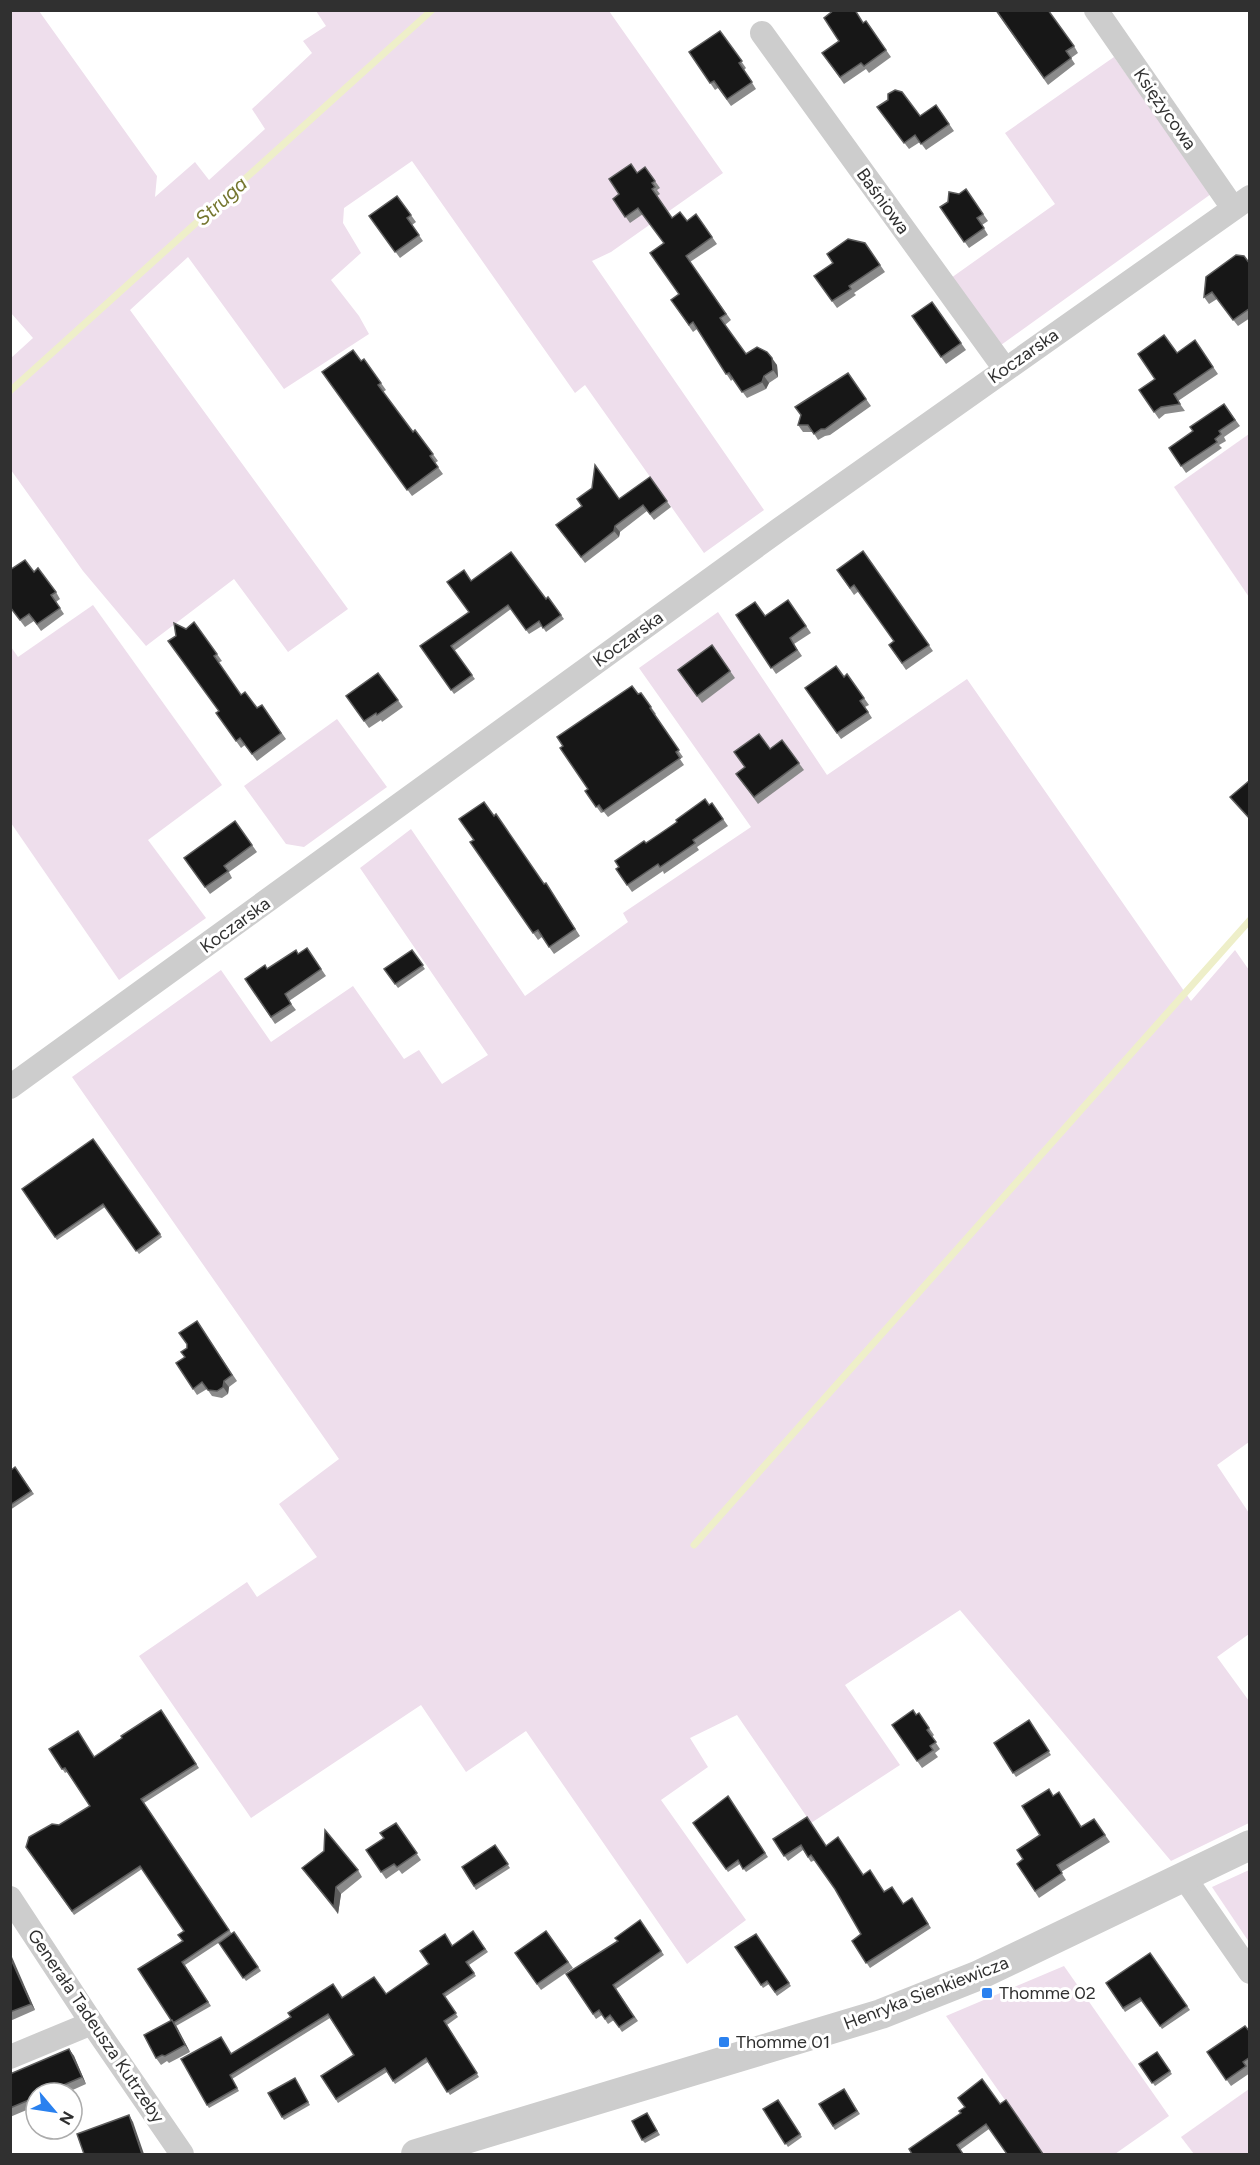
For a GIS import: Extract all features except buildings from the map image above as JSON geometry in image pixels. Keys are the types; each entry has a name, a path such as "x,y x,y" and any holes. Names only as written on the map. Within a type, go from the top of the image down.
{"street":[{"name":"Księżycowa","path":"1096,10 1241,203"},
{"name":"Baśniowa","path":"762,33 1005,369"},
{"name":"Koczarska","path":"10,1087 620,645 1241,203"},
{"name":"Henryka Sienkiewicza","path":"416,2154 881,2014 977,1976 1250,1845"},
{"path":"1184,1877 1250,1972"},
{"name":"Generała Tadeusza Kutrzeby","path":"10,1898 182,2154"},
{"path":"10,2057 92,2023"}],"shaded area":[{"path":"11,11 39,11 157,176 155,197 195,162 209,180 265,129 252,109 312,53 303,41 326,26 316,11 609,11 723,173 611,252 592,261 764,510 704,553 585,385 575,393 412,161 344,208 343,223 361,253 331,280 359,316 369,334 284,389 188,257 130,310 348,609 288,652 234,579 146,646 83,571 11,470 11,358 33,338 11,313"},
{"path":"1114,57 1211,194 1001,345 951,278 1055,204 1005,133"},
{"path":"1249,434 1249,597 1174,487"},
{"path":"93,605 222,785 148,840 206,918 119,980 11,823 11,647 18,657"},
{"path":"718,612 827,775 967,679 1191,1001 1235,950 1249,970 1249,1442 1217,1465 1249,1513 1249,1634 1217,1657 1249,1701 1249,1823 1171,1861 960,1610 845,1685 900,1765 811,1823 737,1715 690,1738 708,1767 661,1800 746,1920 687,1964 526,1731 466,1772 421,1705 251,1818 139,1656 247,1582 257,1597 317,1557 279,1504 339,1459 72,1077 221,970 271,1042 353,986 404,1059 419,1050 442,1084 488,1055 360,868 411,829 525,996 628,922 623,913 751,827 639,668"},
{"path":"337,719 387,787 304,847 286,844 244,786"},
{"path":"1249,1870 1249,1942 1212,1887"},
{"path":"1064,1966 1169,2116 1115,2154 1043,2154 946,2016"},
{"path":"1249,2089 1249,2154 1194,2154 1181,2137"}],"waterway":[{"name":"Struga","path":"10,391 432,10"},
{"path":"694,1545 1250,920"}],"place":[{"name":"Thomme 02","path":"987,1993"},
{"name":"Thomme 01","path":"724,2042"}]}
